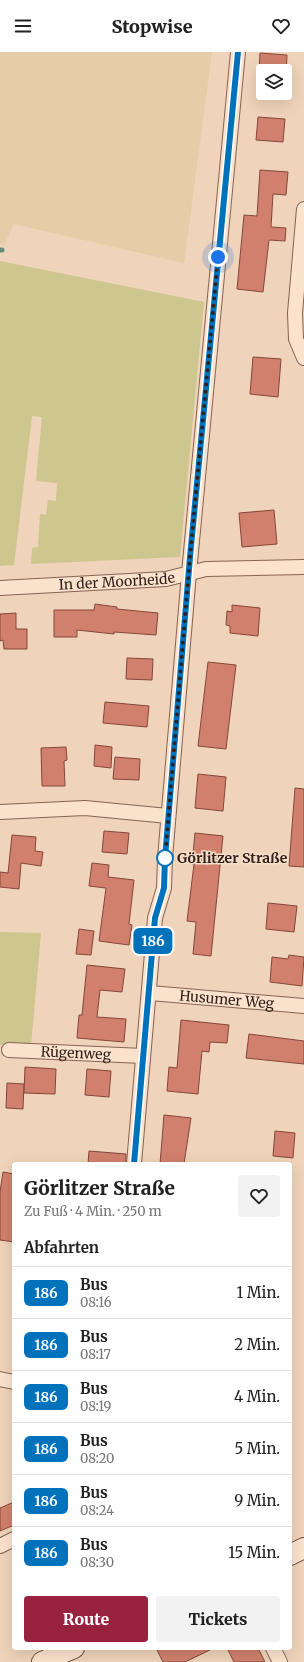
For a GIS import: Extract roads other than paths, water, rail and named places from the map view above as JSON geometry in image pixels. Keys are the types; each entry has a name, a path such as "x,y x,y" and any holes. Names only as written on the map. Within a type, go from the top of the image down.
{"main road":[{"path":"292,1554 304,1548"},
{"path":"42,1662 69,1650"}],"street":[{"path":"134,1162 150,992 155,918 164,888 168,816 189,573 238,52"},
{"path":"304,209 295,313 296,339 304,358"},
{"name":"In der Moorheide","path":"0,588 166,578 206,569 304,567"},
{"path":"0,812 85,808 168,816"},
{"name":"Husumer Weg","path":"150,992 304,1006"},
{"name":"Rügenweg","path":"9,1050 143,1056"},
{"path":"0,1379 12,1382"},
{"path":"0,1546 12,1540"},
{"path":"274,1650 280,1662"}],"place":[{"name":"Görlitzer Straße","path":"165,858"}]}
